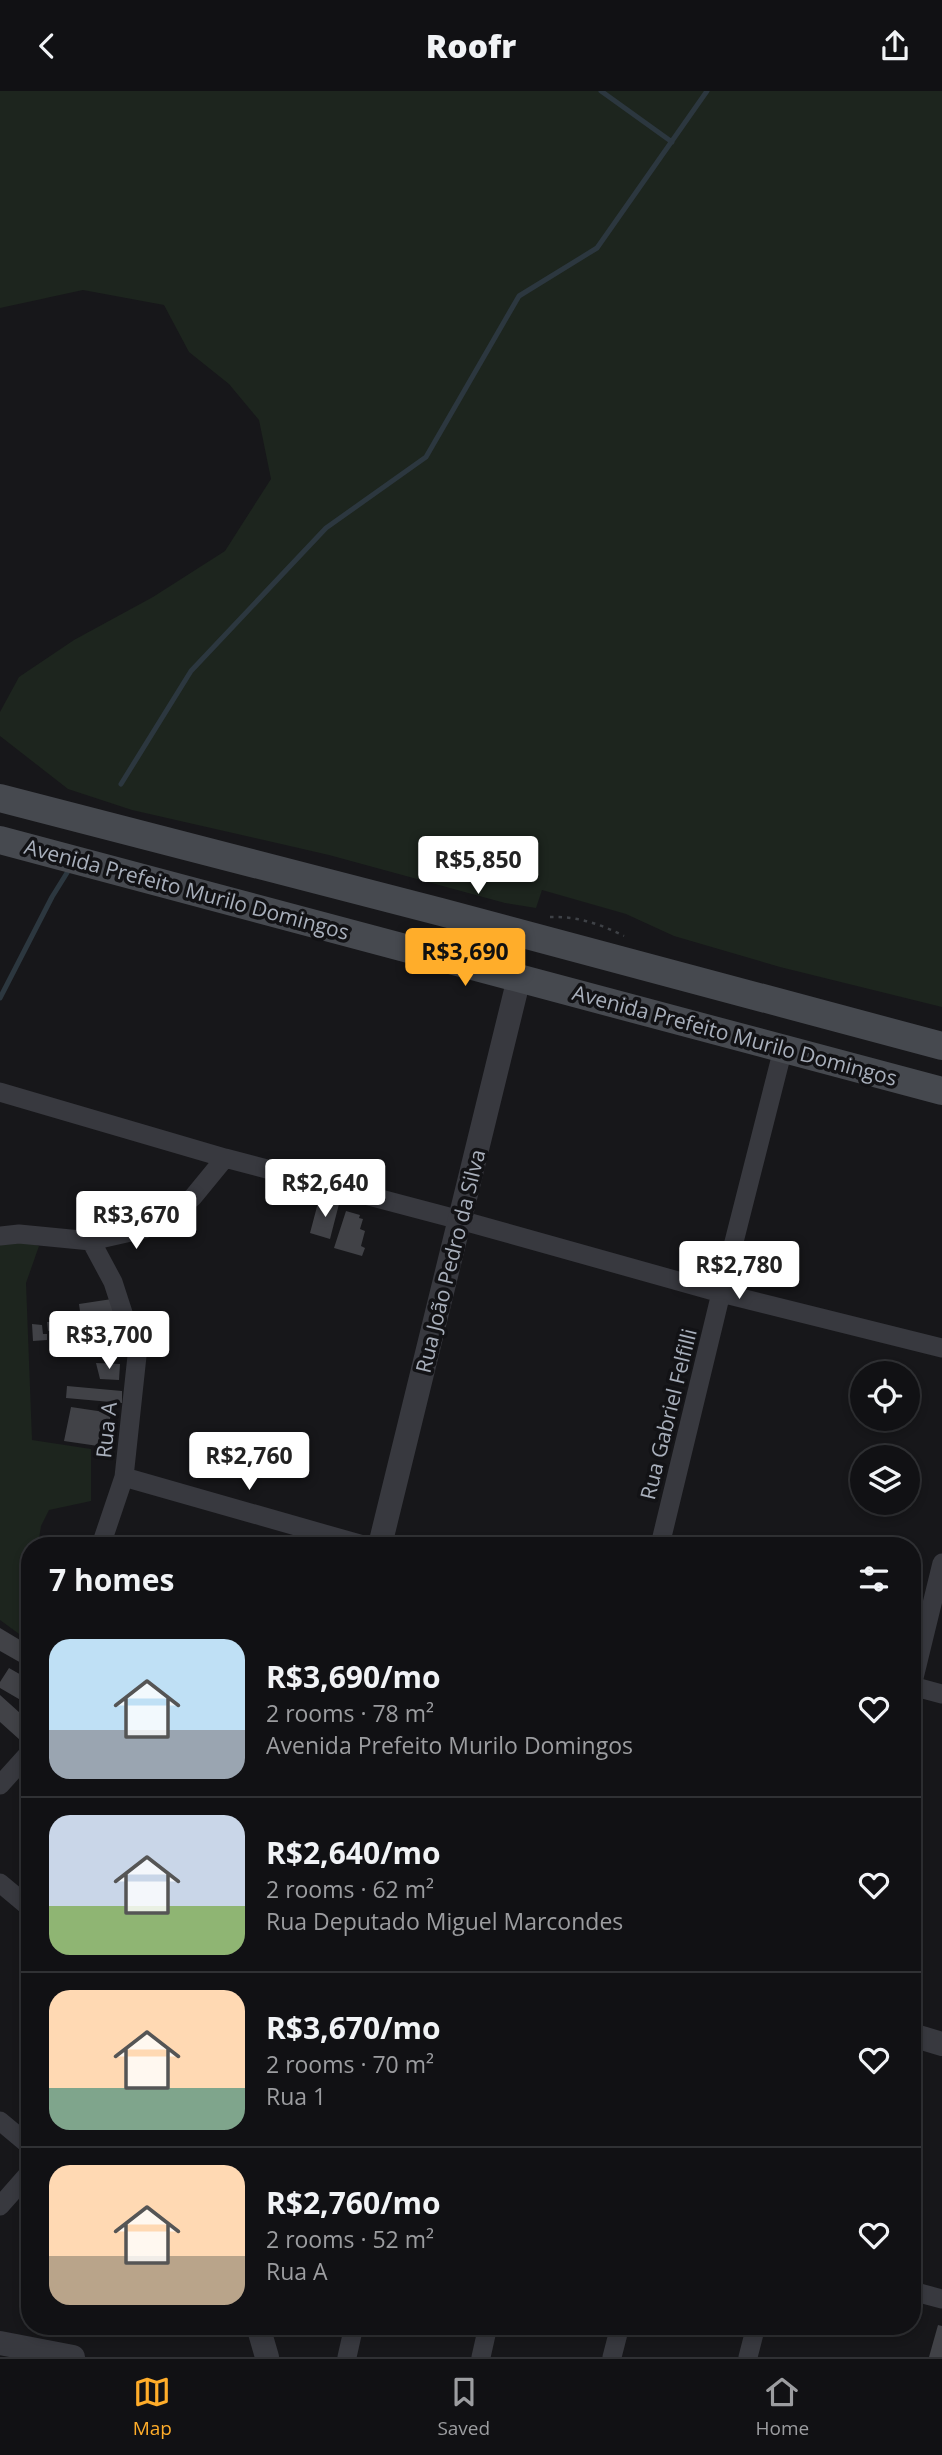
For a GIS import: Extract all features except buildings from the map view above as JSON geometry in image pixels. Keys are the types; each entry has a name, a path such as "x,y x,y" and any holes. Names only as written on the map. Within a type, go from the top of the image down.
{"main road":[{"name":"Avenida Prefeito Murilo Domingos","path":"0,798 942,1046"},
{"name":"Avenida Prefeito Murilo Domingos","path":"0,840 942,1091"}],"street":[{"name":"Rua João Pedro da Silva","path":"382,1537 519,978"},
{"name":"Rua Gabriel Felfilli","path":"662,1537 783,1049"},
{"path":"0,1092 225,1158 721,1293 942,1347"},
{"path":"0,1236 19,1234 91,1241 144,1229 164,1220 193,1197 225,1158"},
{"name":"Rua A","path":"91,1241 113,1282 136,1356 124,1477 104,1537"},
{"path":"124,1477 335,1537"},
{"path":"921,1649 942,1563"},
{"path":"921,1688 942,1694"},
{"path":"0,1785 21,1762"},
{"path":"0,1883 21,1900"},
{"path":"921,2038 942,2044"},
{"path":"0,2121 21,2139"},
{"path":"0,2206 21,2182"},
{"path":"921,2293 942,2299"},
{"path":"261,2335 267,2357"},
{"path":"347,2357 352,2335"},
{"path":"481,2357 486,2335"},
{"path":"612,2357 618,2335"},
{"path":"748,2357 754,2335"},
{"path":"0,2343 73,2357"}],"shaded area":[{"path":"0,91 942,91 942,1007 780,967 674,936 626,914 542,890 536,908 505,903 329,855 132,810 68,789 0,736 0,712 19,677 74,640 153,597 225,551 271,479 259,420 229,384 189,352 164,305 83,290 0,308"},
{"path":"22,1241 39,1246 26,1283 32,1440 91,1449 91,1501 49,1510 39,1537 21,1537 21,1635 0,1620 0,1243"}],"waterway":[{"path":"601,91 672,142"},
{"path":"121,784 191,671 326,528 426,457 519,296 597,248 707,91"},
{"path":"0,998 70,868"}]}
